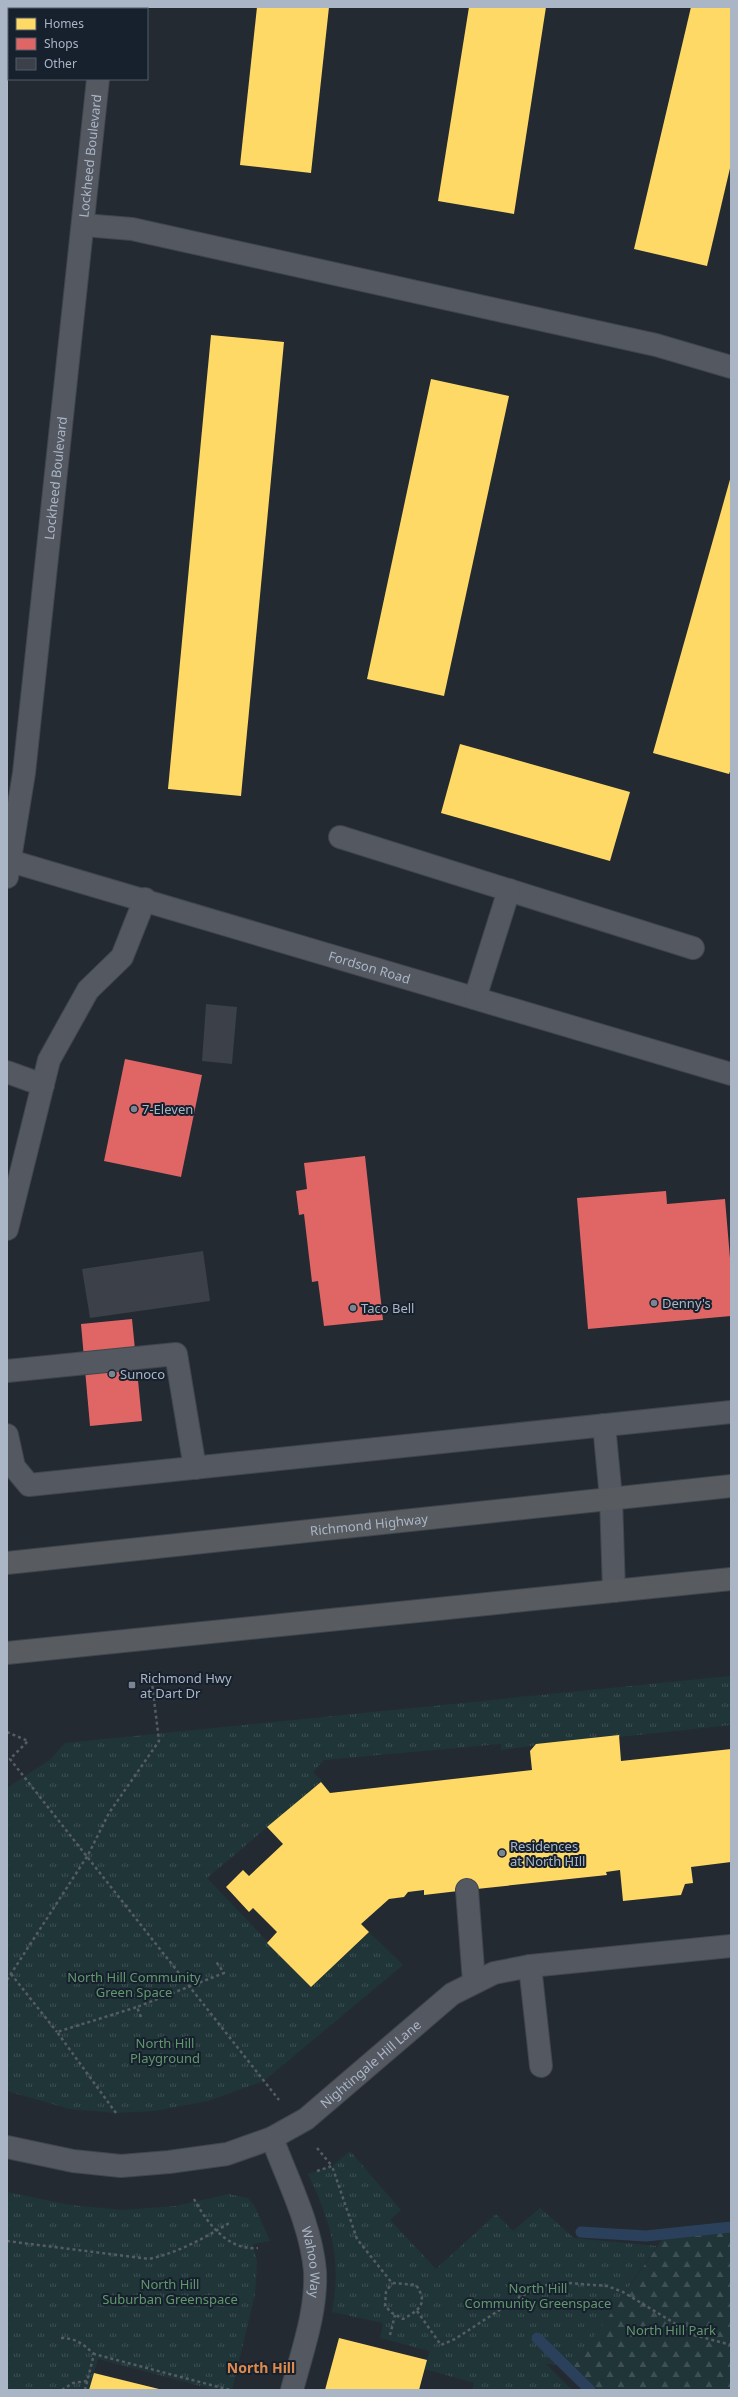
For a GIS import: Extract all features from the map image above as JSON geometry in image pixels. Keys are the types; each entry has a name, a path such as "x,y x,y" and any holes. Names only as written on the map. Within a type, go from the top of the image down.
{"highway":[{"name":"Richmond Highway","path":"7,1563 731,1486"},
{"path":"7,1653 731,1579"}],"street":[{"name":"Lockheed Boulevard","path":"8,866 24,773 84,225 98,80"},
{"path":"84,225 132,229 656,345 731,367"},
{"path":"340,837 694,948"},
{"name":"Fordson Road","path":"8,866 145,899 731,1074"},
{"path":"475,998 509,890"},
{"path":"7,1229 50,1060 88,990 122,957 145,899"},
{"path":"7,1072 43,1085"},
{"path":"7,1371 176,1354 195,1468"},
{"path":"7,1435 14,1467 29,1485 731,1412"},
{"path":"604,1425 611,1498 614,1591"},
{"path":"467,1890 474,1982"},
{"name":"Nightingale Hill Lane","path":"7,2147 73,2161 121,2166 169,2162 227,2154 272,2138 298,2124 323,2106 452,1994 494,1973 530,1966 731,1946"},
{"path":"530,1966 541,2066"},
{"name":"Wahoo Way","path":"272,2138 306,2227 315,2271 314,2295 310,2320 292,2390"}],"path":[{"path":"7,1980 88,1855 109,1813 159,1741 151,1674"},
{"path":"7,1732 28,1741 10,1759 88,1855 189,1988 332,2166 357,2239 392,2283 416,2285 422,2294 421,2307 403,2319 395,2315 385,2306 386,2292 392,2283"},
{"path":"57,2032 137,2007 189,1988 224,1973 215,1960"},
{"path":"11,1974 57,2032 116,2113"},
{"path":"137,2007 141,2018"},
{"path":"288,2181 332,2166"},
{"path":"194,2199 203,2216 216,2231 246,2249 258,2248"},
{"path":"7,2241 149,2259 170,2254 191,2246 231,2222"},
{"path":"417,2311 441,2345 455,2339 521,2296 546,2285 569,2283 608,2286 640,2300 694,2335 731,2345"},
{"path":"390,2335 395,2315"},
{"path":"61,2338 72,2338 83,2344 94,2354 230,2390"},
{"path":"85,2390 94,2354"},
{"path":"62,2390 72,2383 87,2381"}],"green space":[{"name":"North Hill Community Green Space","path":"730,1676 731,1725 619,1737 618,1735 501,1750 501,1744 324,1760 313,1772 322,1781 207,1878 311,1987 369,1932 403,1965 264,2081 208,2101 154,2111 116,2113 70,2109 7,2091 7,1788 51,1759 65,1743"},
{"name":"North Hill Community Greenspace","path":"350,2151 401,2210 390,2220 436,2269 496,2214 513,2231 540,2208 574,2238 657,2246 574,2366 546,2364 572,2390 472,2390 474,2383 424,2369 430,2351 380,2338 383,2323 332,2312 336,2274 335,2257 323,2208 308,2174 332,2166"},
{"name":"North Hill Suburban Greenspace","path":"7,2192 71,2205 122,2210 175,2206 229,2194 248,2198 255,2207 270,2241 253,2244 257,2262 255,2294 232,2390 215,2390 98,2359 89,2390 7,2390"},
{"name":"North Hill Park","path":"731,2228 731,2390 598,2390 574,2366 664,2237"}],"building: Homes":[{"path":"257,7 329,7 311,173 240,165"},
{"path":"469,7 546,7 514,214 438,201"},
{"path":"691,7 731,7 731,164 707,266 634,249"},
{"path":"211,335 284,342 241,796 168,789"},
{"path":"431,379 509,396 444,696 367,679"},
{"path":"731,476 731,769 729,774 653,753"},
{"path":"460,744 630,792 610,861 441,813"},
{"name":"Residences at North HIll","path":"619,1735 621,1761 731,1749 731,1862 691,1867 693,1883 685,1884 681,1895 623,1901 620,1870 606,1872 607,1875 424,1895 424,1890 408,1892 404,1897 389,1899 361,1924 369,1932 311,1987 267,1943 277,1932 253,1908 249,1912 226,1887 243,1870 249,1876 283,1844 267,1827 321,1782 330,1793 532,1770 530,1751 536,1744"},
{"path":"339,2338 427,2360 419,2390 325,2390"},
{"path":"94,2373 159,2389 159,2390 89,2390"}],"building: Shops":[{"path":"125,1059 202,1075 181,1177 104,1161"},
{"path":"365,1156 383,1320 324,1326 318,1281 312,1282 304,1214 299,1215 296,1191 307,1189 304,1163"},
{"path":"666,1191 667,1204 725,1199 731,1270 731,1316 588,1329 577,1198"},
{"path":"132,1319 142,1421 90,1426 81,1324"}],"building: Other":[{"path":"206,1004 237,1007 232,1064 202,1061"},
{"path":"203,1251 210,1301 90,1318 82,1269"}],"waterway":[{"path":"581,2232 646,2236 731,2227"},
{"path":"537,2338 590,2390"}],"place":[{"name":"7-Eleven","path":"134,1109"},
{"name":"Denny's","path":"654,1303"},
{"name":"Taco Bell","path":"353,1308"},
{"name":"Sunoco","path":"112,1374"},
{"name":"Richmond Hwy at Dart Dr","path":"132,1685"},
{"name":"Residences at North HIll","path":"502,1853"}],"district":[{"name":"North Hill","path":"261,2367"}],"park label":[{"name":"North Hill Playground","path":"165,2050"}]}
